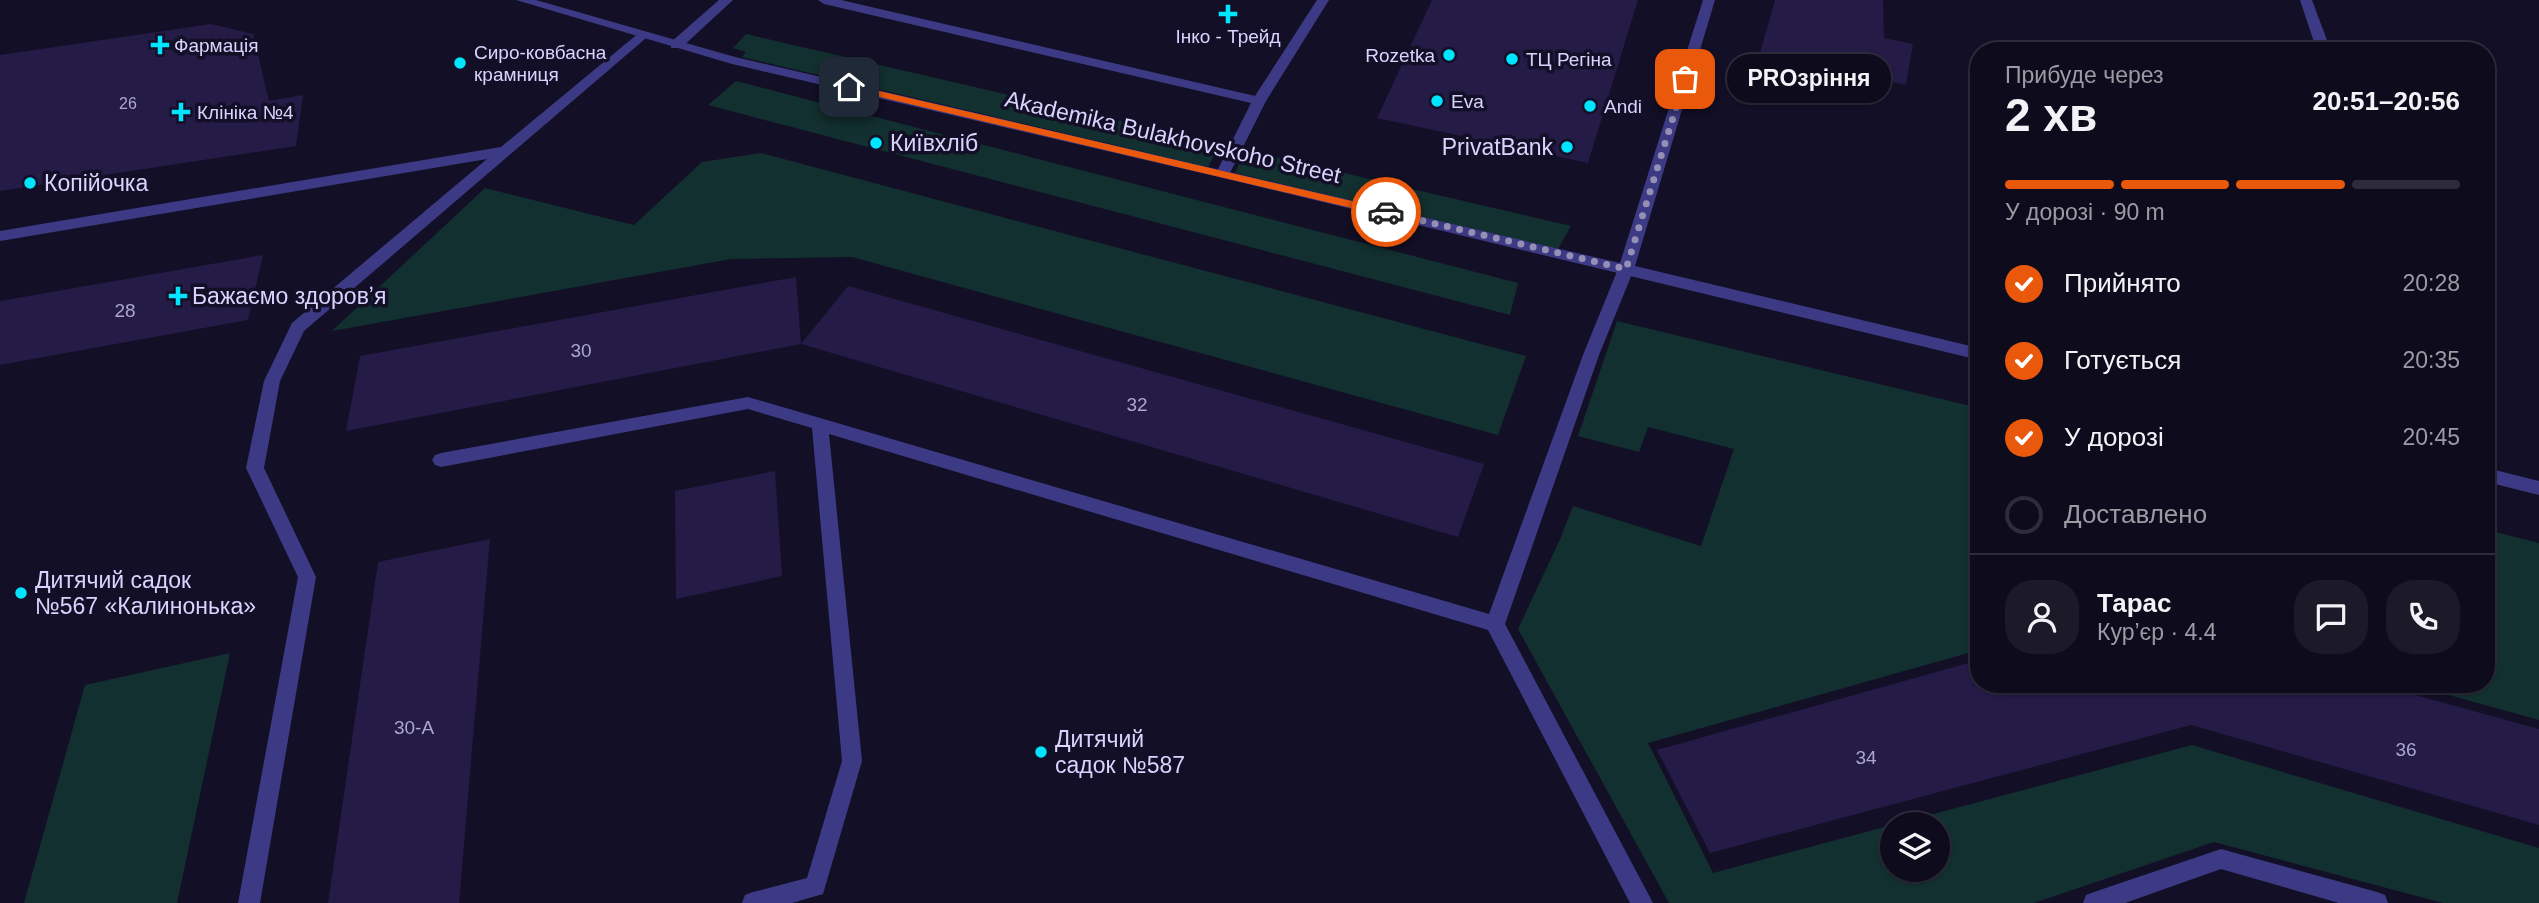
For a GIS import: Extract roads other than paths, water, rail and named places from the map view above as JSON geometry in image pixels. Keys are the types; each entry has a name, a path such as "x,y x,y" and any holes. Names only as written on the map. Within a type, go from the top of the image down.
{"street":[{"name":"Akademika Bulakhovskoho Street","path":"522,0 676,45 1970,352"},
{"path":"676,45 727,0"},
{"path":"824,0 1259,101"},
{"path":"1223,173 1259,101 1323,0"},
{"path":"1495,624 1591,355 1626,269 1709,0"},
{"path":"2306,0 2321,42"},
{"path":"249,903 307,578 255,468 272,381 299,327 640,36"},
{"path":"0,236 508,151"},
{"path":"441,460 748,403 1495,624 1642,903"},
{"path":"753,903 815,886 852,761 820,426"},
{"path":"2495,477 2539,488"},
{"path":"2094,903 2221,859 2377,903"}],"place":[{"name":"Інко - Трейд","path":"1228,14"},
{"name":"Фармація","path":"160,45"},
{"name":"Rozetka","path":"1449,55"},
{"name":"ТЦ Регіна","path":"1512,59"},
{"name":"Сиро-ковбасна крамниця","path":"460,63"},
{"name":"PROзріння","path":"1685,79"},
{"name":"Eva","path":"1437,101"},
{"name":"Andi","path":"1590,106"},
{"name":"Клініка №4","path":"181,112"},
{"name":"Київхліб","path":"876,143"},
{"name":"PrivatBank","path":"1567,147"},
{"name":"Копійочка","path":"30,183"},
{"name":"Бажаємо здоровʼя","path":"178,296"},
{"name":"Дитячий садок №567 «Калинонька»","path":"21,593"},
{"name":"Дитячий садок №587","path":"1041,752"}]}
